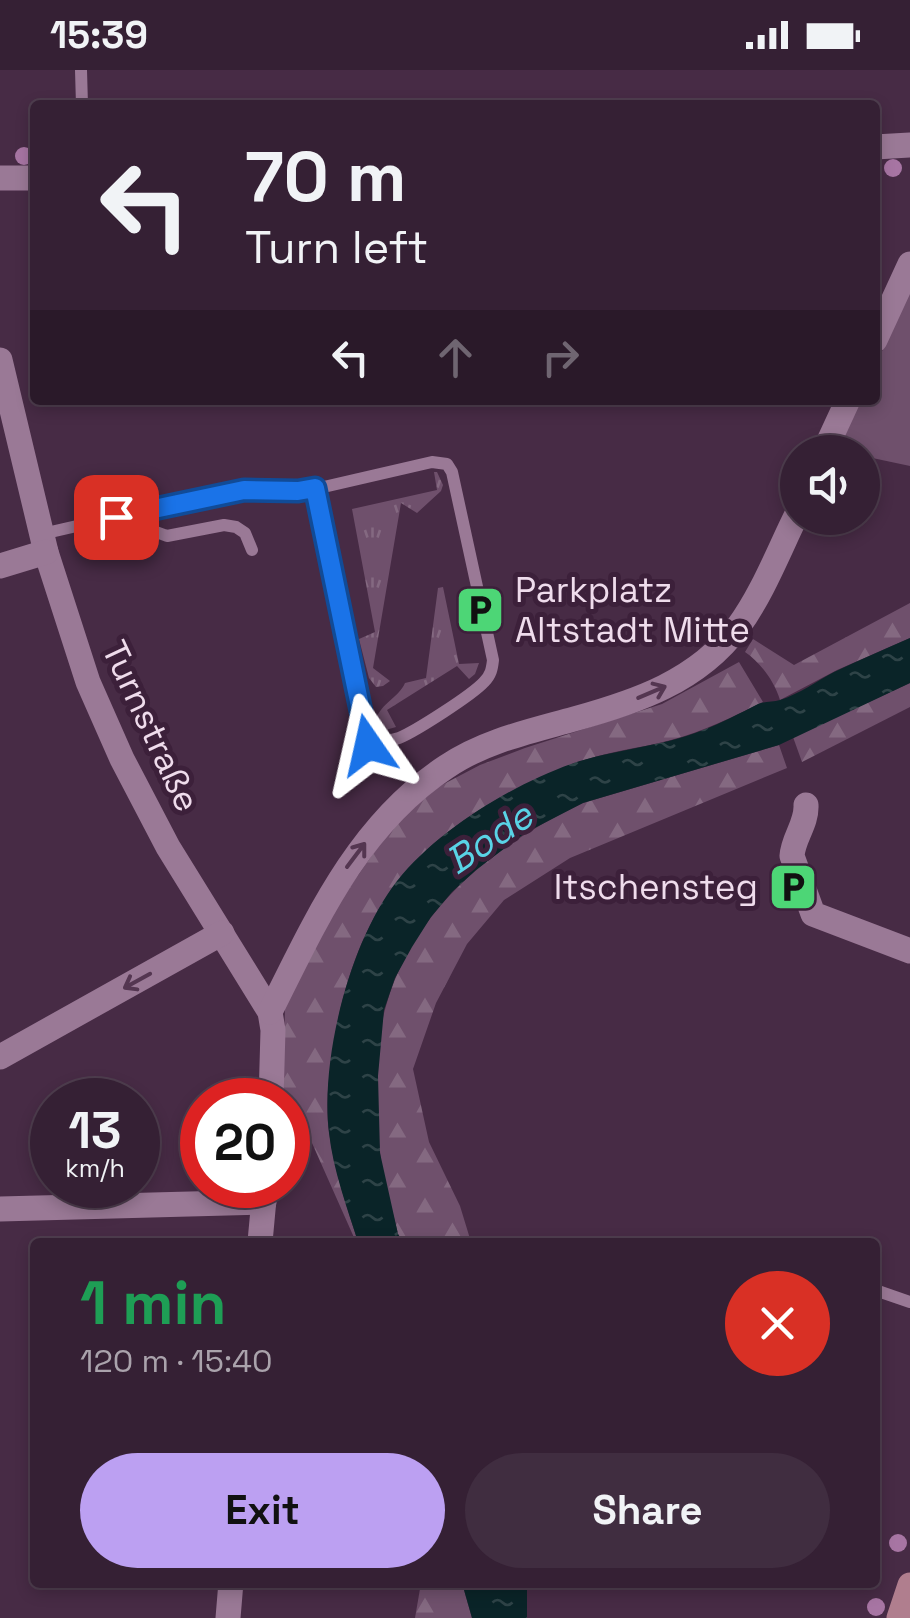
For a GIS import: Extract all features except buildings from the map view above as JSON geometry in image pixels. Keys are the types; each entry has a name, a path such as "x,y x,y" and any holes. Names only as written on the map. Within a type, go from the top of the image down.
{"main road":[{"path":"903,1615 910,1585"}],"street":[{"path":"880,148 910,146"},
{"path":"0,178 30,178"},
{"path":"880,329 910,264"},
{"name":"Turnstraße","path":"0,360 44,543 78,658 144,803 270,1012 274,1030 272,1078"},
{"path":"832,435 846,405"},
{"path":"270,1012 348,864 393,809 429,778 471,752 619,706 684,677 738,627 786,535"},
{"path":"0,566 44,543"},
{"path":"806,805 792,853 813,914 910,951"},
{"path":"0,1057 222,933"},
{"path":"0,1209 180,1199"},
{"path":"260,1238 263,1208"},
{"path":"228,1618 230,1588"}],"lane":[{"path":"81,70 82,100"},
{"path":"44,543 116,517 244,490 298,491 432,462 445,463 452,472 492,668 477,688 391,740 368,745 315,488"},
{"path":"116,517 167,536 232,526 244,532 252,550"},
{"path":"880,1292 910,1302"}],"green space":[{"path":"910,289 910,466 880,460 880,435 845,435 858,405 880,405 880,356"},
{"path":"434,472 443,485 441,491 417,513 401,503 373,668 390,681 376,687 369,678 359,639 375,632 352,509 437,490"},
{"path":"443,587 459,664 479,663 475,674 469,679 457,666 387,710 396,727 382,731 376,723 384,707 405,683 426,678 438,588"},
{"path":"910,603 910,638 780,700 766,673 745,652 753,639 794,665"},
{"path":"739,662 763,702 683,736 581,761 503,796 443,836 393,887 368,929 349,976 328,1090 331,1146 354,1238 310,1143 310,1078 283,1078 285,1006 328,919 388,832 440,786 525,748 662,704"},
{"path":"910,683 910,707 802,762 793,737"},
{"path":"779,745 787,768 570,858 504,900 467,944 436,1003 413,1069 429,1142 460,1206 470,1238 400,1238 381,1161 377,1097 379,1040 399,971 437,910 462,884 519,838 583,803"},
{"path":"420,1588 463,1588 472,1618 415,1618"}],"water":[{"name":"Bode","path":"910,638 910,683 779,745 583,803 525,833 452,892 412,947 384,1010 378,1076 380,1153 400,1238 357,1238 329,1133 329,1070 352,967 380,906 397,881 454,827 524,784 587,759 703,730 758,704 794,694"},
{"path":"463,1588 527,1588 527,1618 472,1618"}],"place":[{"name":"Parkplatz Altstadt Mitte","path":"480,610"},
{"name":"Itschensteg","path":"793,887"}],"route":[{"path":"116,517 244,490 315,488 368,745"}]}
